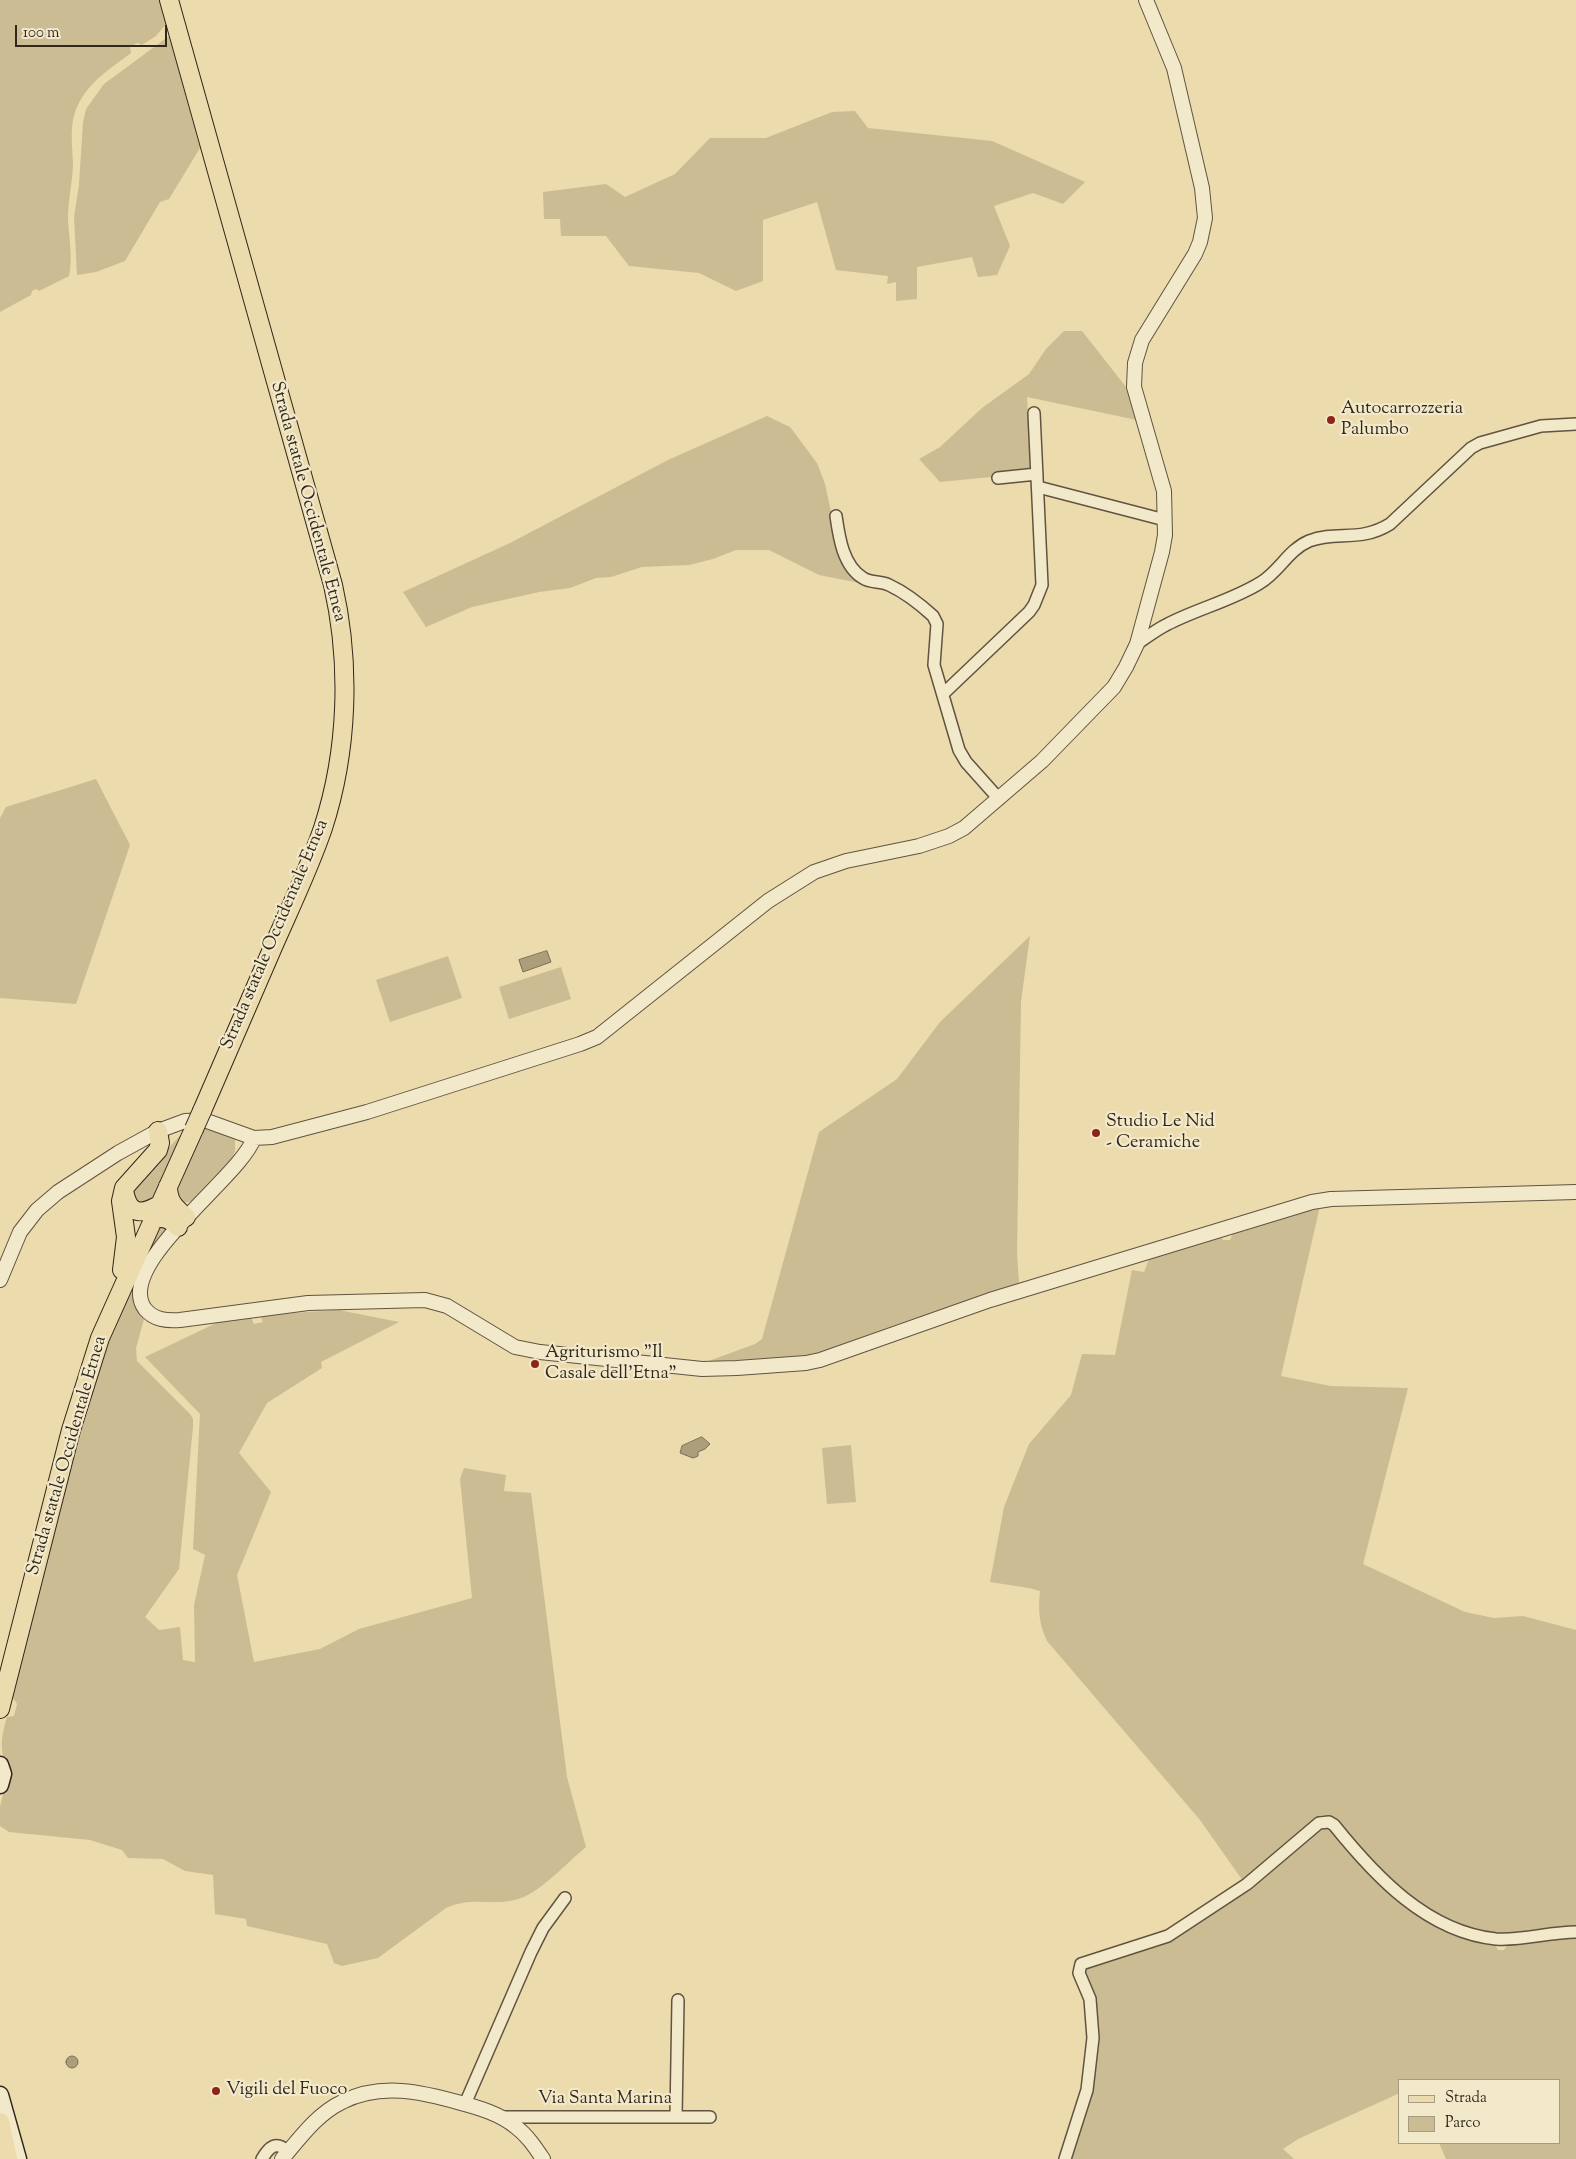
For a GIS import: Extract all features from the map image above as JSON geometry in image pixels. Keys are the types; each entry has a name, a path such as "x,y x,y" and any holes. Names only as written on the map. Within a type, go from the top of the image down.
{"main road":[{"name":"Strada statale Occidentale Etnea","path":"0,1710 71,1430 100,1338 307,870 323,826 338,765 343,720 344,665 340,622 333,585 169,0"},
{"path":"115,1302 126,1249 121,1201 124,1188 158,1150 160,1143 158,1131"},
{"path":"168,1186 168,1197 182,1222"},
{"path":"124,1188 126,1200 134,1210 155,1212 161,1217 182,1222"},
{"path":"0,1765 3,1774 0,1785"},
{"path":"0,2095 18,2159"},
{"path":"0,2122 8,2159"}],"street":[{"path":"0,1280 20,1232 37,1210 58,1192 118,1153 158,1131 184,1121 204,1120 254,1138 272,1137 367,1112 580,1044 596,1037 768,901 814,872 846,861 920,846 949,836 964,828 1042,761 1099,704 1122,674 1137,644 1162,552 1165,520 1164,491 1134,387 1135,363 1142,340 1200,242 1205,204 1174,68 1146,0"},
{"path":"943,694 1034,606 1042,585 1043,574 1034,413"},
{"path":"1137,644 1166,624 1262,583 1290,553 1303,544 1319,538 1359,536 1390,524 1462,455 1476,445 1541,426 1576,424"},
{"path":"998,478 1037,474"},
{"path":"1038,487 1165,520"},
{"path":"836,516 844,550 849,562 859,574 864,579 889,585 933,616 938,624 934,665 959,750 966,762 999,799"},
{"path":"254,1138 242,1158 182,1222 159,1250 141,1283 141,1300 150,1314 157,1318 168,1321 180,1320 308,1303 425,1300 447,1306 515,1347 540,1352 722,1369 820,1360 990,1300 1320,1201 1576,1192"},
{"path":"1064,2159 1087,2090 1093,2038 1090,1999 1079,1973 1081,1964 1168,1936 1247,1884 1319,1823 1329,1822 1334,1825 1370,1867 1389,1884 1423,1912 1451,1929 1503,1939 1576,1932"},
{"path":"465,2104 531,1952 543,1928 564,1898"},
{"path":"676,2117 678,2000"},
{"path":"262,2159 268,2148 274,2146 281,2147 285,2156 316,2120 329,2110 353,2097 380,2091 409,2091 427,2093 501,2117 525,2135 542,2159"},
{"name":"Via Santa Marina","path":"501,2117 710,2118"}],"green space":[{"path":"0,0 161,0 167,23 156,36 142,45 137,43 130,47 131,53 101,76 85,93 74,115 72,128 73,166 68,219 71,255 69,276 39,291 36,289 32,291 31,295 0,312"},
{"path":"169,36 200,148 169,199 160,202 125,261 96,272 77,275 74,217 79,185 83,122 86,109 104,84"},
{"path":"855,111 868,128 992,141 1085,182 1063,204 1033,193 994,206 1010,246 997,275 978,277 972,257 917,267 917,299 896,301 896,282 887,284 888,276 836,270 817,202 763,220 763,281 736,291 699,273 629,266 606,236 561,236 560,219 544,219 543,192 606,184 625,197 675,174 710,138 766,138 832,112"},
{"path":"1064,331 1082,331 1130,392 1137,420 1027,397 1031,473 940,482 919,459 940,447 982,408 1029,374 1046,349"},
{"path":"767,416 790,427 817,463 825,484 842,561 860,583 819,575 769,550 736,550 713,559 689,565 642,567 611,577 596,578 570,588 539,592 472,607 426,627 403,592 510,543 668,460"},
{"path":"96,779 130,845 76,1004 0,998 0,818 6,807"},
{"path":"1030,936 1021,1001 1017,1253 1019,1283 813,1355 706,1362 755,1344 762,1339 819,1132 897,1079 940,1022"},
{"path":"448,956 462,998 390,1022 376,980"},
{"path":"561,967 571,999 509,1019 499,987"},
{"path":"205,1126 230,1134 235,1139 235,1151 231,1159 191,1201 180,1202 175,1187"},
{"path":"187,1128 153,1198 148,1203 137,1206 131,1189"},
{"path":"1320,1206 1281,1376 1331,1386 1408,1388 1363,1564 1465,1612 1494,1618 1523,1616 1576,1630 1576,1929 1527,1935 1500,1935 1473,1930 1448,1921 1425,1908 1383,1875 1329,1815 1320,1815 1243,1881 1200,1820 1047,1641 1040,1617 1040,1591 990,1582 1004,1507 1029,1444 1071,1395 1082,1354 1115,1355 1132,1270 1144,1272 1149,1259 1221,1236 1223,1240 1230,1240 1233,1233"},
{"path":"162,1225 165,1227 166,1233 146,1265 136,1287 137,1309 144,1319 136,1348 137,1361 190,1414 193,1419 193,1427 179,1569 145,1617 159,1630 180,1627 183,1660 195,1662 194,1605 205,1555 193,1549 200,1414 145,1357 229,1317 250,1315 254,1324 263,1322 260,1315 339,1310 399,1322 321,1362 322,1368 267,1403 239,1453 271,1492 237,1575 254,1662 320,1649 359,1629 472,1598 460,1479 464,1468 506,1475 504,1491 531,1493 567,1777 586,1847 543,1885 524,1897 506,1902 456,1904 446,1908 378,1958 342,1966 334,1963 327,1944 247,1926 246,1919 215,1914 213,1875 185,1871 163,1859 128,1858 122,1850 90,1840 9,1832 0,1826 0,1807 8,1773 2,1752 3,1732 7,1717 14,1716 17,1704 11,1695 79,1432 109,1342 158,1227"},
{"path":"851,1445 856,1502 827,1504 822,1448"},
{"path":"1327,1826 1372,1874 1425,1921 1460,1936 1495,1945 1498,1950 1504,1950 1509,1943 1543,1941 1576,1935 1576,2159 1446,2159 1439,2144 1561,2144 1561,2079 1398,2079 1398,2094 1298,2139 1283,2149 1294,2159 1068,2159 1093,2068 1083,1968 1170,1939 1320,1827"}],"shaded area":[{"path":"547,951 551,962 523,972 519,960"},
{"path":"702,1437 710,1444 698,1452 698,1456 693,1458 680,1453 682,1446"},
{"path":"70,2056 74,2056 78,2062 74,2068 70,2068 66,2064 66,2060"}],"place":[{"name":"Autocarrozzeria Palumbo","path":"1331,420"},
{"name":"Studio Le Nid - Ceramiche","path":"1096,1133"},
{"name":"Agriturismo \"Il Casale dell'Etna\"","path":"535,1364"},
{"name":"Vigili del Fuoco","path":"216,2091"}]}
